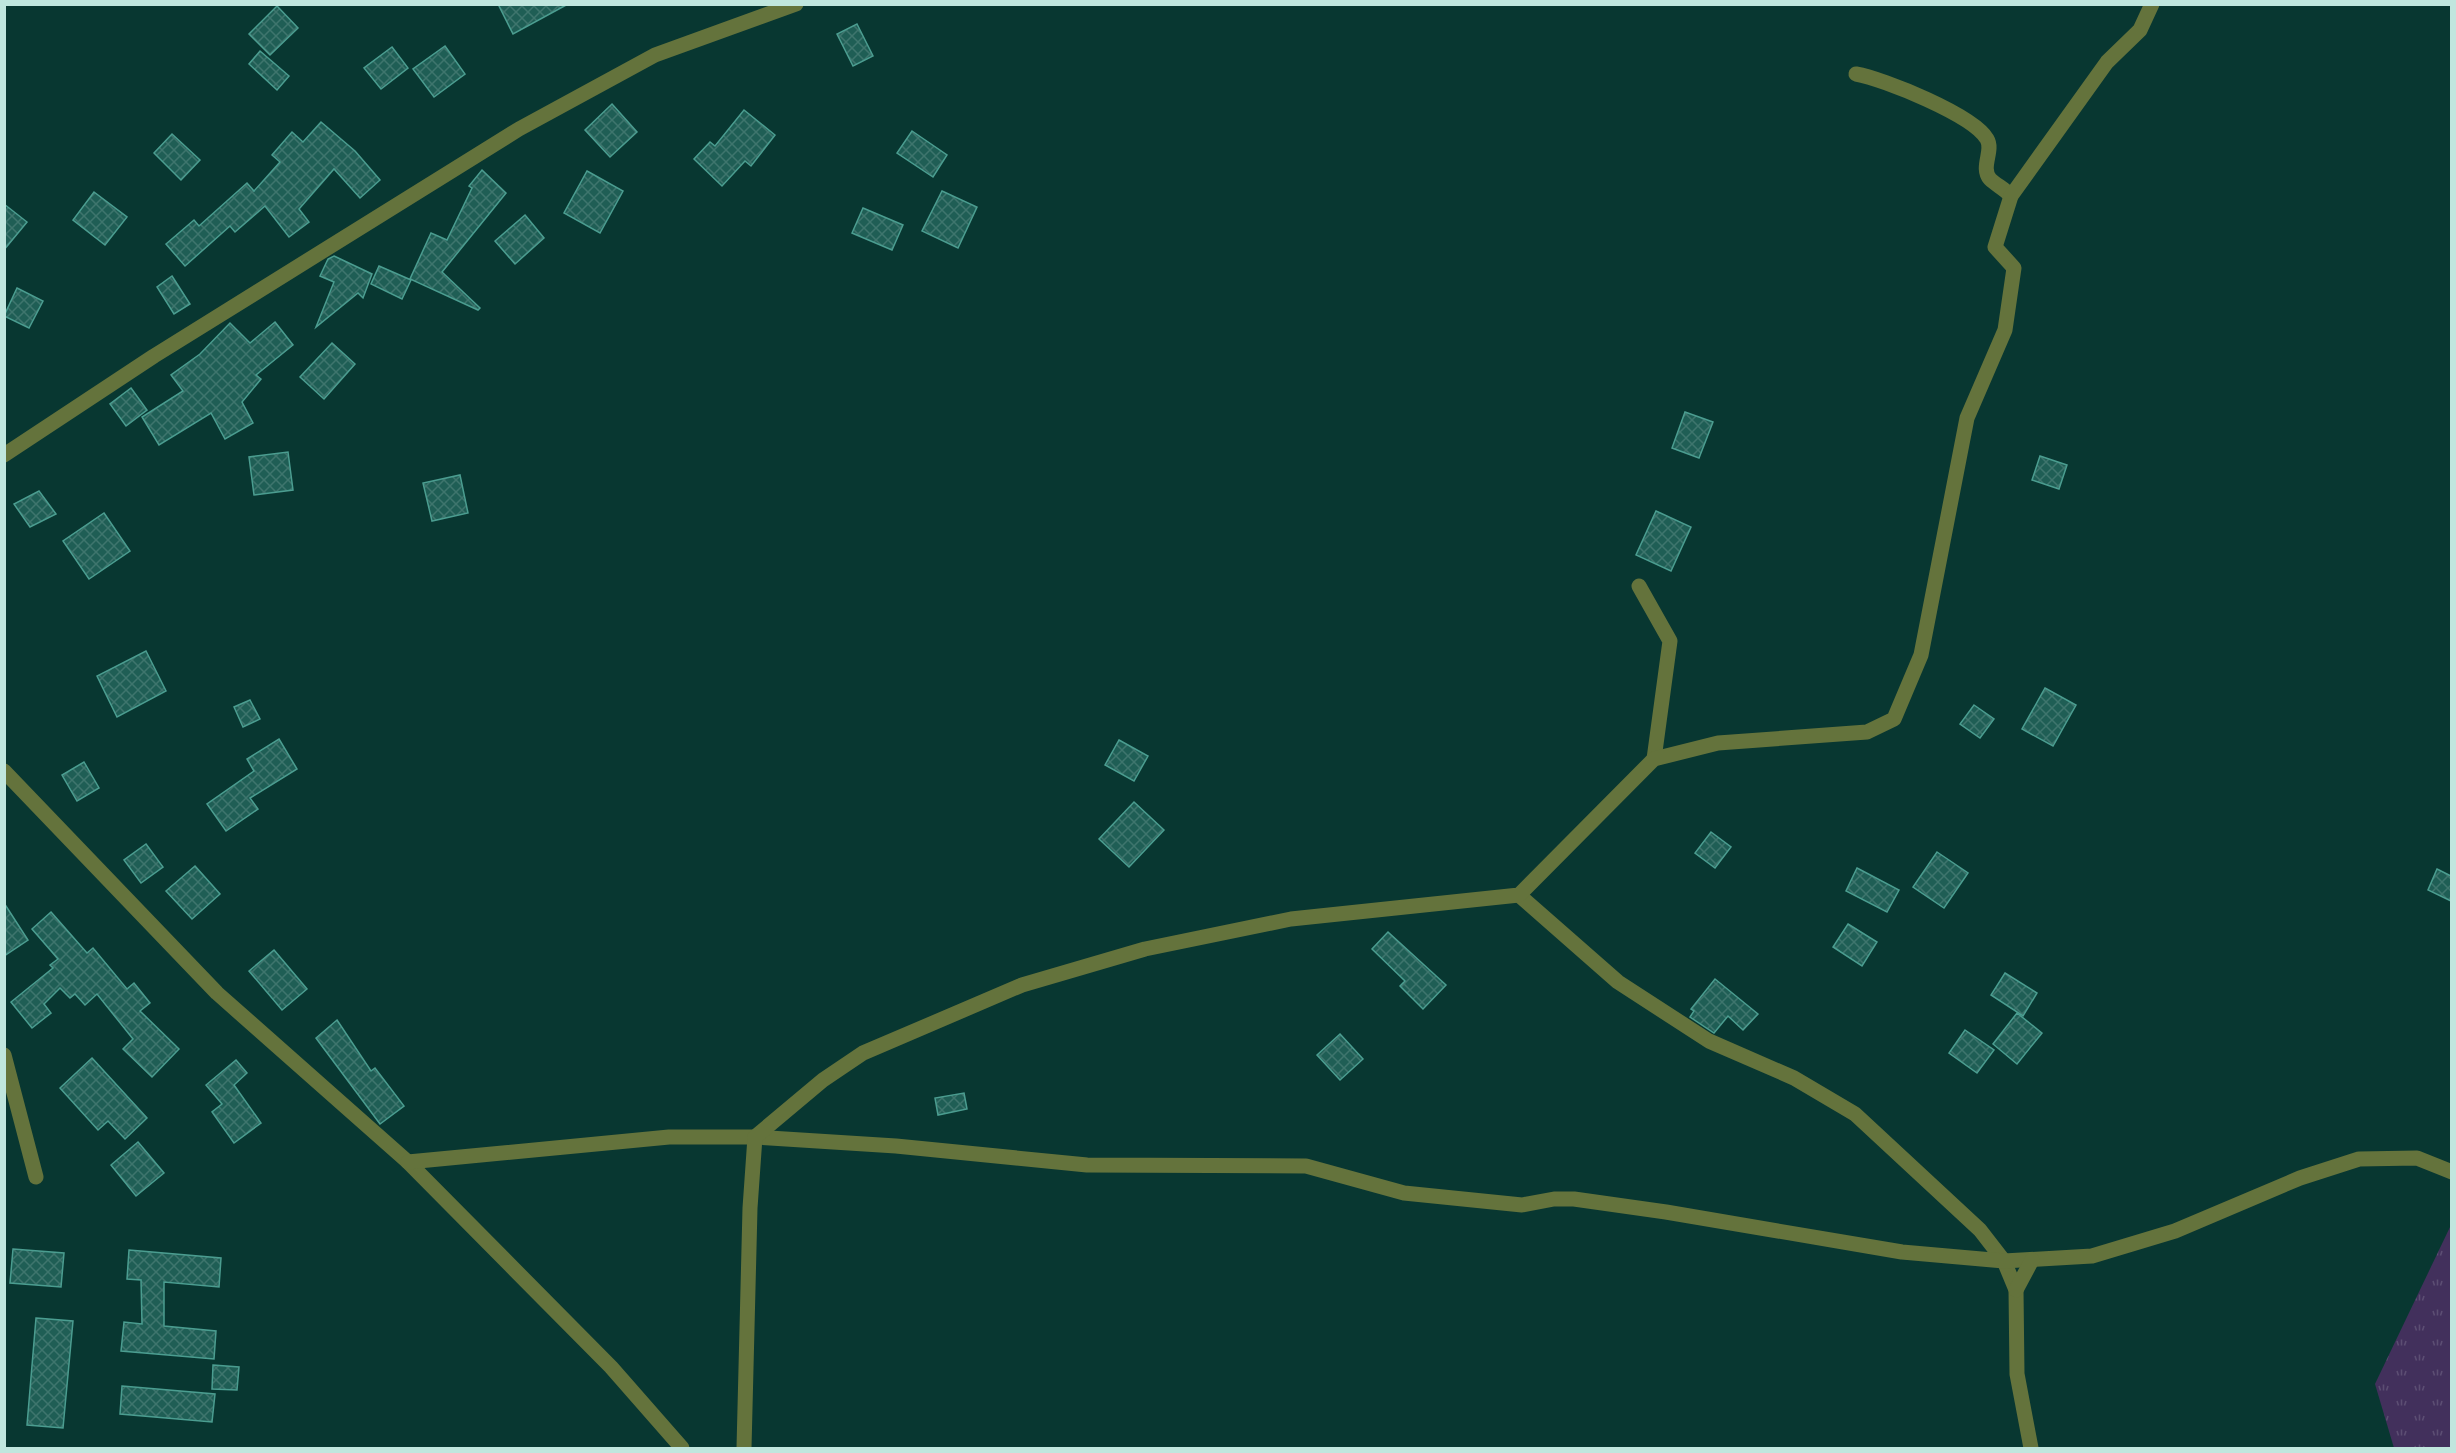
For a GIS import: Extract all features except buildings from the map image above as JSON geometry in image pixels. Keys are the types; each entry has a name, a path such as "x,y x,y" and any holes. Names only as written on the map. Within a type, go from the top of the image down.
{"street":[{"path":"4,456 154,356 519,129 655,55 796,4"},
{"path":"744,1449 750,1208 755,1137 823,1080 863,1053 1022,985 1144,949 1291,919 1519,895 1654,759 1718,743 1867,732 1894,719 1921,656 1967,418 2005,330 2014,268 1995,247 2012,196 2107,62 2140,30 2152,4"},
{"path":"1856,74 1874,77 1934,102 1976,129 1987,139 1989,153 1987,172 1990,179 2012,196"},
{"path":"1639,586 1670,641 1654,759"},
{"path":"4,771 217,993 408,1162 611,1367 682,1449"},
{"path":"1519,895 1618,982 1709,1041 1794,1078 1856,1114 1980,1230 2004,1261 2016,1290 2016,1374 2031,1449"},
{"path":"4,1055 36,1178"},
{"path":"408,1162 669,1137 755,1137 896,1146 1087,1165 1306,1166 1404,1193 1522,1205 1554,1199 1574,1199 1902,1252 2004,1261 2092,1256 2175,1231 2300,1178 2360,1159 2417,1158 2451,1172"},
{"path":"2016,1290 2032,1260"}],"green space":[{"path":"2451,1225 2451,1448 2394,1448 2375,1384"}]}
